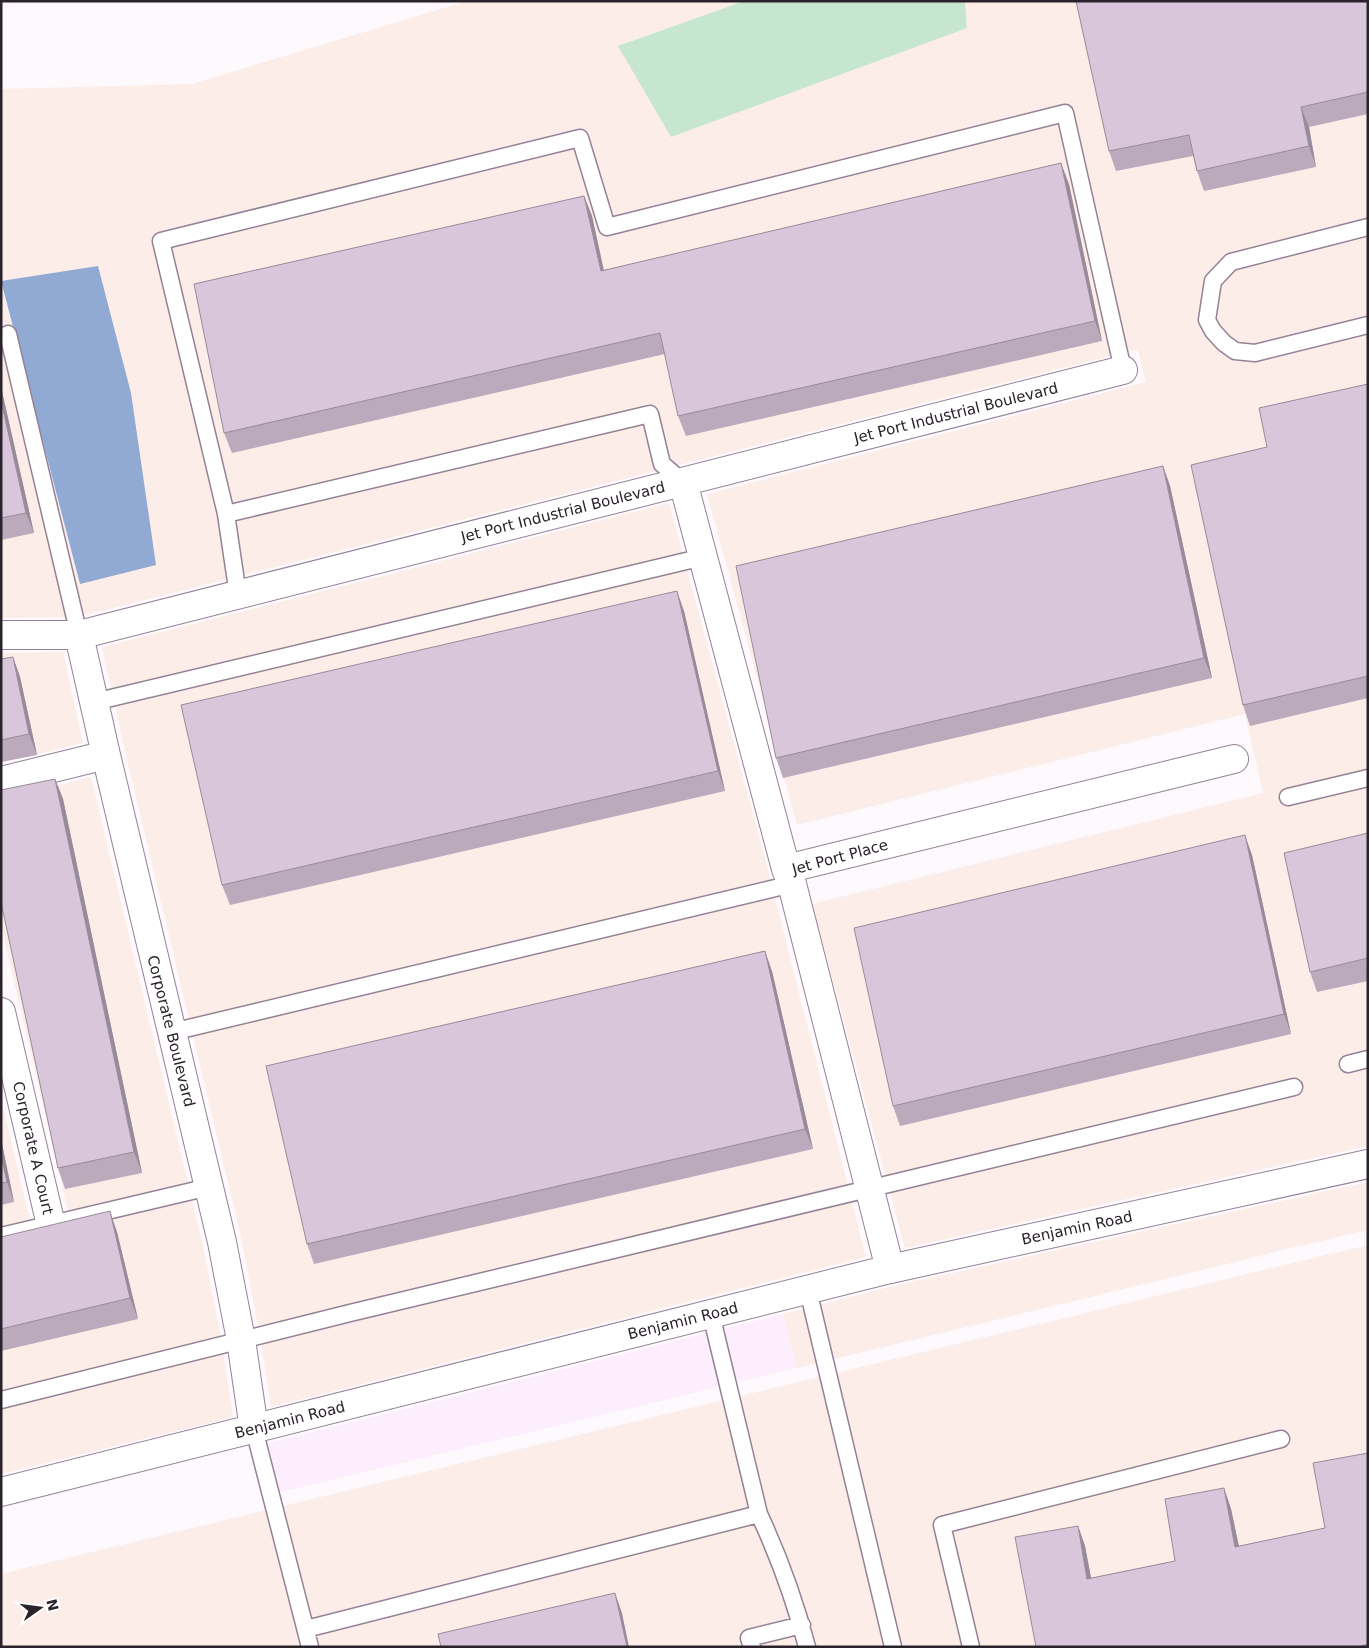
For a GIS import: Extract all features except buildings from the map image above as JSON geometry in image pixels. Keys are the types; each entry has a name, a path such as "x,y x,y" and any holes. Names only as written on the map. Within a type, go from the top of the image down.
{"street":[{"name":"Jet Port Industrial Boulevard","path":"1,635 79,635 1123,370"},
{"path":"683,482 789,876"},
{"name":"Corporate Boulevard","path":"79,635 222,1242 241,1340 254,1429"},
{"path":"1,781 106,756"},
{"name":"Jet Port Place","path":"890,1269 789,876 1234,759"},
{"name":"Corporate A Court","path":"1,1012 50,1225"},
{"name":"Benjamin Road","path":"1,1492 890,1269 1368,1164"}],"lane":[{"path":"238,595 226,514 162,241 580,138 607,227 1066,113 1123,370"},
{"path":"1368,227 1231,262 1213,281 1207,320 1213,331 1235,351 1255,354 1368,325"},
{"path":"8,334 79,635"},
{"path":"226,514 650,414 662,464 683,482"},
{"path":"94,702 703,557"},
{"path":"1288,798 1368,778"},
{"path":"172,1032 789,876"},
{"path":"1348,1064 1368,1059"},
{"path":"1,1400 241,1340 1294,1087"},
{"path":"1,1236 209,1187"},
{"path":"808,1290 893,1647"},
{"path":"711,1314 759,1514 778,1554 802,1625 807,1647"},
{"path":"254,1429 310,1647"},
{"path":"971,1647 942,1525 1281,1439"},
{"path":"306,1630 759,1514"},
{"path":"752,1647 749,1638 802,1625"}],"shaded area":[{"path":"467,1 744,1 618,46 967,28 965,1 1368,1 1368,1146 905,1248 812,904 1263,793 1245,714 797,825 707,494 1146,382 1138,349 78,617 1,618 1,284 80,584 98,267 1,281 1,89 192,84"},
{"path":"669,503 763,851 866,1257 271,1407 260,1336 241,1237 102,647"},
{"path":"63,652 83,743 1,763 1,653"},
{"path":"91,777 203,1246 222,1344 233,1417 1,1474 1,1099 36,1246 74,1237 1,926 1,799"},
{"path":"1368,1182 1368,1230 797,1368 783,1314 893,1286"},
{"path":"1368,1245 1368,1647 1,1647 1,1574"},
{"path":"783,1314 797,1368 269,1495 258,1446"}],"green space":[{"path":"744,1 965,1 967,28 671,137 618,46"}],"water":[{"path":"98,266 131,393 156,565 80,584 1,281"}]}
